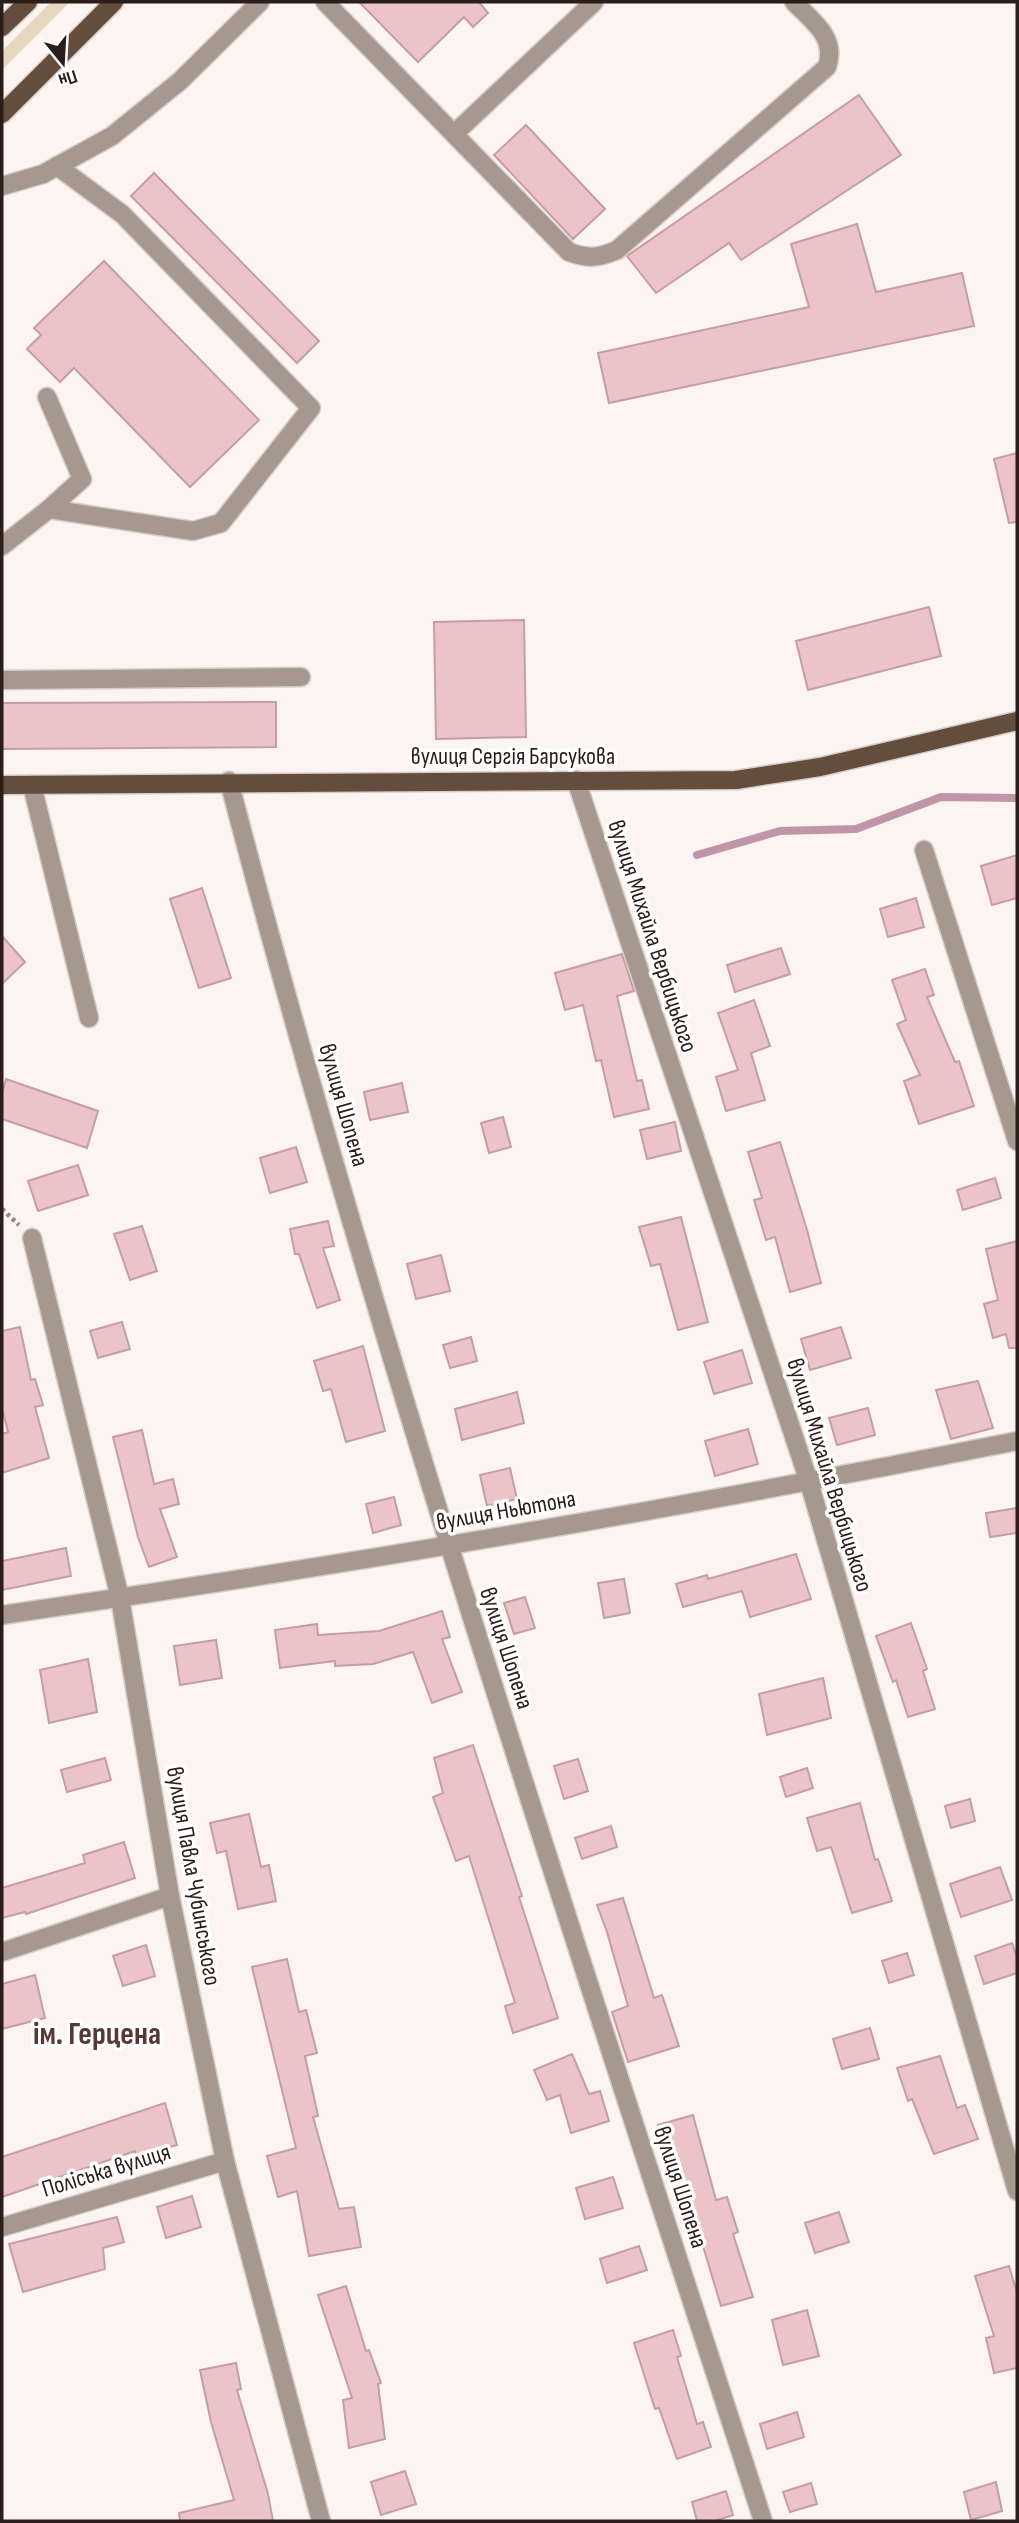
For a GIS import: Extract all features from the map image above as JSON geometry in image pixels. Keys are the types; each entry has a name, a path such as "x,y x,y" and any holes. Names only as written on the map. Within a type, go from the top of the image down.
{"main road":[{"path":"2,27 28,2"},
{"path":"2,114 114,2"},
{"name":"вулиця Сергія Барсукова","path":"2,785 748,778 820,767 1017,720"}],"street":[{"path":"2,186 43,174 112,136 180,81 260,2"},
{"path":"325,2 569,253 598,258 617,250 827,67 832,53 827,37 794,2"},
{"path":"454,134 594,2"},
{"path":"49,509 193,531 221,523 311,408 122,214 57,166"},
{"path":"2,546 82,479 47,397"},
{"path":"2,680 302,677"},
{"name":"вулиця Михайла Вербицького","path":"576,780 809,1482 1017,2190"},
{"name":"вулиця Шопена","path":"229,782 281,981 448,1545 763,2521"},
{"path":"32,785 89,1018"},
{"path":"924,850 1017,1141"},
{"name":"вулиця Павла Чубинського","path":"32,1238 120,1598 170,1896 225,2161 321,2521"},
{"name":"вулиця Ньютона","path":"2,1615 448,1545 809,1482 1017,1441"},
{"path":"2,1952 170,1896"},
{"name":"Поліська вулиця","path":"2,2227 225,2161"}],"shaded area":[{"path":"51,2 70,2 2,70 2,51"}],"building":[{"path":"359,2 479,2 488,13 473,27 464,17 418,62"},
{"path":"859,95 901,155 741,260 729,243 656,293 627,256"},
{"path":"526,125 605,209 573,239 494,155"},
{"path":"154,173 319,341 297,363 131,196"},
{"path":"857,224 876,292 962,273 974,326 609,403 598,353 809,307 791,244"},
{"path":"104,261 259,420 190,487 74,368 60,382 27,349 41,335 34,328"},
{"path":"1017,453 1017,522 1009,523 994,459"},
{"path":"929,607 941,656 808,690 796,641"},
{"path":"524,620 526,737 436,739 434,622"},
{"path":"276,702 276,747 2,749 2,703"},
{"path":"1017,855 1017,898 992,905 981,866"},
{"path":"202,888 231,978 199,988 170,899"},
{"path":"916,898 924,927 888,937 880,909"},
{"path":"2,936 25,962 2,984"},
{"path":"781,948 790,974 735,992 727,965"},
{"path":"622,954 634,991 617,996 637,1081 642,1080 649,1109 614,1117 601,1060 596,1061 583,1005 565,1010 555,973"},
{"path":"925,969 934,995 927,997 955,1062 959,1061 974,1106 919,1124 904,1081 920,1075 897,1024 906,1020 892,980"},
{"path":"754,1000 770,1046 751,1053 765,1100 726,1111 716,1077 738,1070 718,1013"},
{"path":"6,1079 98,1111 87,1148 2,1119 2,1094"},
{"path":"402,1083 408,1112 370,1120 364,1092"},
{"path":"503,1117 511,1147 489,1153 481,1123"},
{"path":"675,1122 681,1151 647,1159 640,1130"},
{"path":"780,1142 821,1283 790,1292 775,1237 766,1240 754,1200 762,1198 748,1152"},
{"path":"296,1147 307,1182 270,1193 260,1158"},
{"path":"78,1165 88,1195 38,1211 28,1181"},
{"path":"995,1178 1001,1198 963,1210 957,1190"},
{"path":"681,1217 708,1322 678,1330 660,1264 651,1266 639,1227"},
{"path":"328,1221 334,1246 323,1248 340,1300 317,1308 299,1254 295,1254 290,1229"},
{"path":"142,1226 157,1271 130,1280 114,1234"},
{"path":"1017,1241 1017,1348 1009,1348 1006,1334 993,1338 984,1304 998,1300 986,1249"},
{"path":"441,1255 450,1291 416,1299 407,1264"},
{"path":"122,1322 130,1349 98,1358 90,1331"},
{"path":"20,1327 31,1380 35,1379 43,1405 35,1407 49,1458 2,1473 2,1434 8,1432 2,1408 2,1331"},
{"path":"841,1327 851,1358 810,1370 801,1339"},
{"path":"471,1337 477,1361 450,1368 443,1345"},
{"path":"363,1346 385,1431 346,1442 331,1389 323,1391 314,1361"},
{"path":"742,1350 752,1383 714,1394 704,1362"},
{"path":"978,1381 993,1428 951,1439 936,1390"},
{"path":"517,1392 524,1423 462,1440 455,1409"},
{"path":"868,1408 875,1435 837,1445 829,1418"},
{"path":"748,1429 758,1464 715,1476 705,1441"},
{"path":"142,1430 154,1484 173,1479 179,1504 160,1509 177,1557 149,1567 138,1537 113,1437"},
{"path":"510,1468 517,1499 487,1506 480,1475"},
{"path":"394,1497 401,1525 373,1533 366,1504"},
{"path":"1017,1508 1017,1533 990,1537 986,1513"},
{"path":"66,1548 71,1576 2,1590 2,1561"},
{"path":"796,1554 811,1599 750,1617 742,1591 683,1607 676,1584 707,1575 708,1579"},
{"path":"624,1579 630,1613 604,1618 598,1583"},
{"path":"525,1597 535,1628 514,1634 504,1603"},
{"path":"442,1611 450,1637 442,1639 462,1692 432,1703 413,1652 373,1664 335,1666 335,1661 280,1668 275,1630 317,1624 318,1635 379,1631"},
{"path":"911,1623 927,1669 923,1671 935,1709 908,1717 896,1680 893,1682 876,1636"},
{"path":"216,1640 222,1678 180,1685 174,1646"},
{"path":"88,1659 97,1712 49,1723 40,1670"},
{"path":"823,1678 831,1718 767,1735 759,1694"},
{"path":"473,1745 558,2018 513,2033 505,2006 515,2003 469,1856 456,1861 433,1797 443,1793 434,1758"},
{"path":"105,1758 111,1780 67,1792 61,1770"},
{"path":"578,1759 588,1791 564,1799 554,1766"},
{"path":"807,1768 813,1788 786,1797 780,1777"},
{"path":"970,1799 975,1821 951,1828 945,1806"},
{"path":"860,1803 875,1860 878,1859 892,1901 852,1913 831,1847 817,1851 807,1818"},
{"path":"249,1814 261,1867 269,1865 276,1901 238,1909 226,1851 217,1853 210,1823"},
{"path":"611,1826 617,1847 582,1859 575,1838"},
{"path":"124,1842 135,1878 26,1914 25,1912 2,1918 2,1888 85,1863 83,1855"},
{"path":"1000,1867 1012,1900 961,1917 950,1884"},
{"path":"623,1898 654,1998 662,1995 679,2046 628,2062 612,2012 628,2006 597,1905"},
{"path":"1012,1943 1017,1957 1017,1973 984,1984 975,1956"},
{"path":"146,1945 155,1976 123,1986 113,1956"},
{"path":"907,1953 914,1975 889,1983 882,1961"},
{"path":"287,1959 299,2012 306,2010 317,2053 305,2056 318,2116 313,2117 339,2209 354,2207 361,2247 309,2256 297,2191 278,2197 267,2156 296,2148 252,1967"},
{"path":"35,1975 45,2018 2,2029 2,1984"},
{"path":"870,2028 879,2059 842,2069 833,2039"},
{"path":"572,2054 589,2094 600,2091 609,2121 571,2133 560,2095 547,2100 534,2070"},
{"path":"940,2056 957,2108 965,2105 978,2139 934,2154 912,2099 908,2101 897,2068"},
{"path":"165,2103 177,2145 136,2157 135,2151 2,2197 2,2157"},
{"path":"693,2115 716,2200 727,2197 738,2232 733,2234 753,2297 721,2306 702,2243 699,2244 682,2191 677,2193 658,2125"},
{"path":"613,2177 623,2208 585,2219 576,2188"},
{"path":"192,2196 201,2227 166,2238 157,2207"},
{"path":"839,2212 849,2242 815,2253 805,2223"},
{"path":"117,2217 124,2242 103,2248 105,2269 23,2292 9,2244"},
{"path":"639,2246 647,2270 607,2283 600,2259"},
{"path":"1009,2266 1017,2293 1017,2368 994,2373 986,2338 994,2336 975,2276"},
{"path":"346,2286 366,2351 369,2350 381,2383 378,2384 385,2439 349,2448 343,2400 352,2398 318,2295"},
{"path":"807,2310 819,2356 783,2365 772,2320"},
{"path":"673,2330 681,2356 677,2357 697,2424 703,2422 711,2447 677,2459 659,2408 655,2409 634,2343"},
{"path":"236,2363 241,2389 237,2390 268,2494 273,2521 180,2521 179,2513 234,2500 211,2422 200,2370"},
{"path":"797,2412 804,2437 767,2449 760,2424"},
{"path":"405,2471 416,2504 381,2515 371,2482"},
{"path":"996,2482 1002,2511 971,2520 964,2492"},
{"path":"811,2483 817,2504 790,2512 783,2492"},
{"path":"726,2491 733,2515 715,2521 697,2521 692,2502"}],"waterway":[{"path":"697,855 780,831 856,829 941,797 1017,798"}],"district":[{"name":"ім. Герцена","path":"97,2033"}]}
